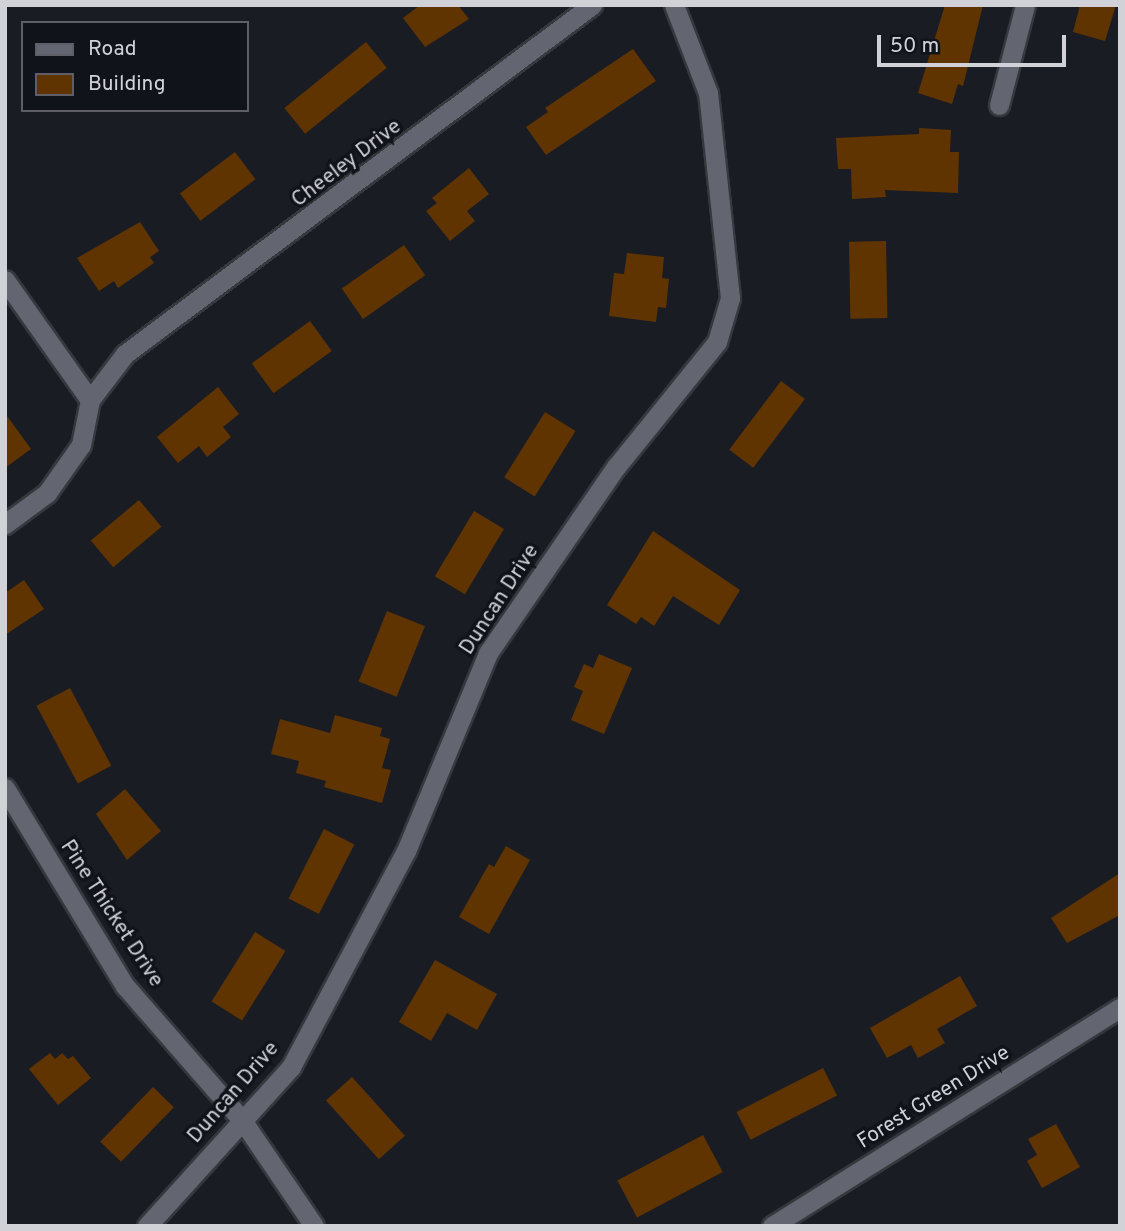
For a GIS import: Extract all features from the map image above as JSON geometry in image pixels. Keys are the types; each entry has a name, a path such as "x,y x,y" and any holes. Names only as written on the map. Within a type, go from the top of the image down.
{"street":[{"name":"Cheeley Drive","path":"90,400 125,354 592,5"},
{"name":"Duncan Drive","path":"147,1226 292,1067 406,851 488,653 617,467 717,342 730,298 708,93 674,5"},
{"path":"999,105 1025,5"},
{"path":"5,280 90,400 81,445 47,493 5,524"},
{"name":"Pine Thicket Drive","path":"5,788 125,986 242,1120 314,1226"},
{"name":"Forest Green Drive","path":"772,1226 1120,1008"}],"building":[{"path":"420,5 458,5 469,19 425,47 403,18"},
{"path":"945,5 983,5 963,86 958,84 952,104 918,93"},
{"path":"1080,5 1116,5 1105,41 1073,32"},
{"path":"366,42 387,68 305,134 284,108"},
{"path":"633,49 656,81 546,155 526,127 548,112 545,108"},
{"path":"919,128 951,130 950,152 959,152 958,193 885,190 886,197 852,199 851,169 838,169 836,138 919,134"},
{"path":"235,152 255,179 200,221 180,194"},
{"path":"469,168 489,194 467,211 475,221 450,241 426,211 437,203 432,198"},
{"path":"140,222 159,251 150,257 154,263 118,288 114,281 99,291 77,258"},
{"path":"886,241 887,318 850,319 849,242"},
{"path":"404,245 425,275 363,319 342,289"},
{"path":"627,253 664,257 662,278 669,279 666,308 658,307 656,322 609,316 614,273 624,274"},
{"path":"310,321 332,351 273,393 252,363"},
{"path":"781,381 805,399 753,468 729,450"},
{"path":"218,387 239,414 223,427 231,437 207,457 199,446 178,463 157,437"},
{"path":"545,412 576,431 535,496 504,477"},
{"path":"5,413 31,449 5,468"},
{"path":"139,500 161,527 113,567 91,540"},
{"path":"474,511 504,529 465,594 435,576"},
{"path":"653,531 740,590 719,625 673,596 654,626 641,617 636,624 607,605"},
{"path":"24,580 44,609 5,635 5,593"},
{"path":"387,611 425,626 397,697 359,681"},
{"path":"599,654 632,668 604,734 571,720 583,691 574,687 584,664 593,668"},
{"path":"70,688 111,766 78,784 36,706"},
{"path":"335,715 382,728 380,736 390,739 382,768 391,770 382,803 324,787 326,781 296,773 299,761 271,754 280,719 330,733"},
{"path":"125,789 161,831 127,860 96,814"},
{"path":"324,829 354,844 319,914 289,898"},
{"path":"506,846 530,860 489,934 459,917 489,864 494,867"},
{"path":"1120,873 1120,915 1067,943 1051,918"},
{"path":"255,932 286,951 242,1021 212,1002"},
{"path":"435,960 497,994 477,1030 447,1013 431,1041 399,1022"},
{"path":"960,976 977,1006 937,1029 945,1043 918,1058 911,1045 887,1058 870,1028"},
{"path":"50,1053 55,1059 62,1053 68,1059 73,1056 91,1078 58,1105 29,1069"},
{"path":"823,1068 837,1096 751,1140 737,1112"},
{"path":"352,1077 405,1136 379,1159 326,1100"},
{"path":"153,1087 174,1107 121,1162 100,1142"},
{"path":"1056,1124 1080,1167 1042,1188 1027,1161 1037,1155 1028,1139"},
{"path":"703,1135 723,1172 637,1218 617,1181"}]}
